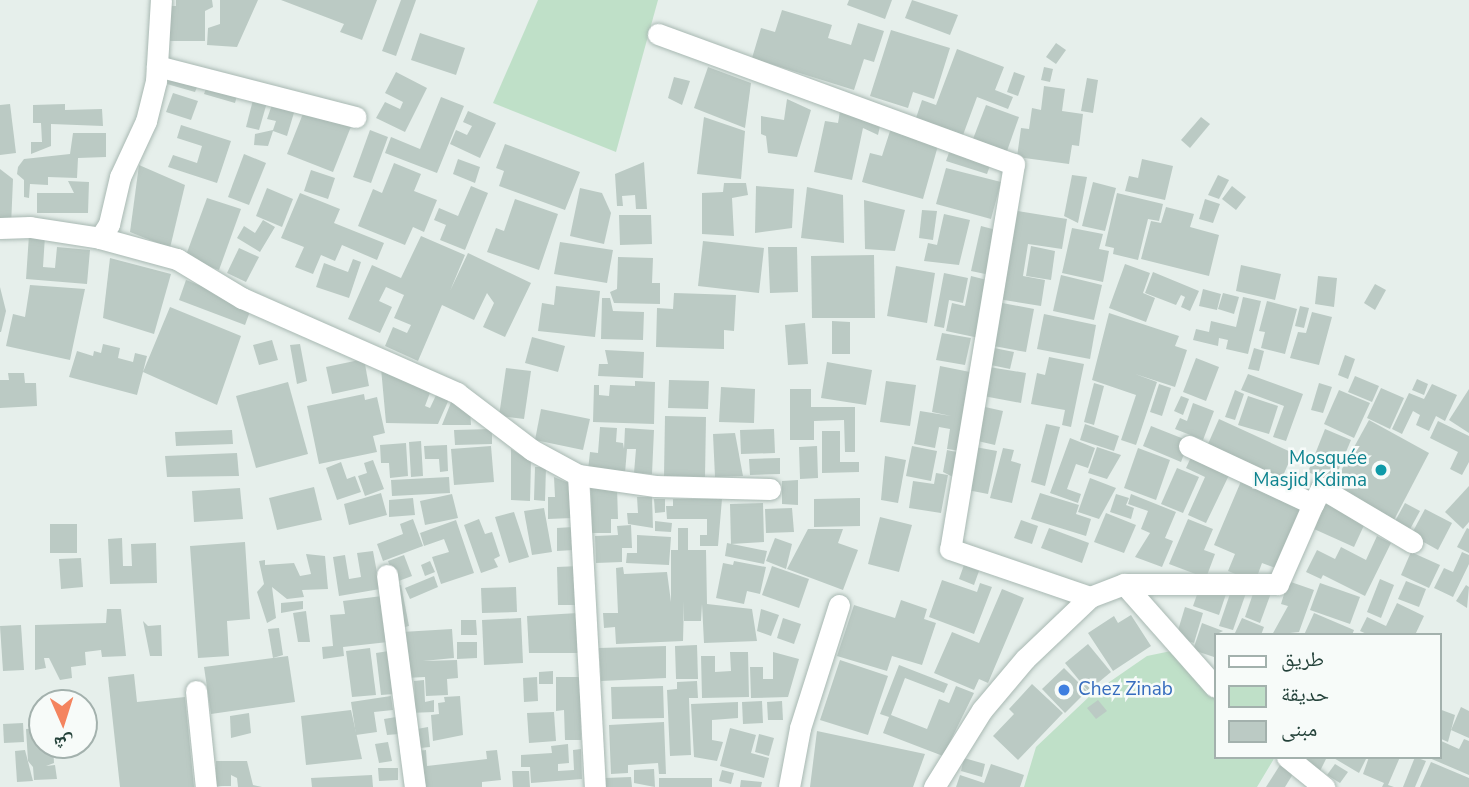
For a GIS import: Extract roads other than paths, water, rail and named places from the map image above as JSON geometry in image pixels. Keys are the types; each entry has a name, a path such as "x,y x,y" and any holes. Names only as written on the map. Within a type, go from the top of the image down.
{"street":[{"path":"100,238 109,224 120,177 146,121 157,66 161,0"},
{"path":"658,34 1014,164 950,549 1090,597"},
{"path":"157,66 356,117"},
{"path":"0,228 30,227 100,238 177,259 242,298 457,393 532,450 578,475 654,486 771,489"},
{"path":"1189,446 1313,504"},
{"path":"578,475 595,787"},
{"path":"934,787 982,710 1025,659 1090,597 1124,584 1278,584 1321,488 1412,542"},
{"path":"387,575 415,787"},
{"path":"1124,584 1214,686"},
{"path":"789,787 800,727 839,605"},
{"path":"196,691 206,787"},
{"path":"1289,759 1324,787"}],"place":[{"name":"Mosquée Masjid Kdima","path":"1381,470"},
{"name":"Chez Zinab","path":"1064,690"}]}
